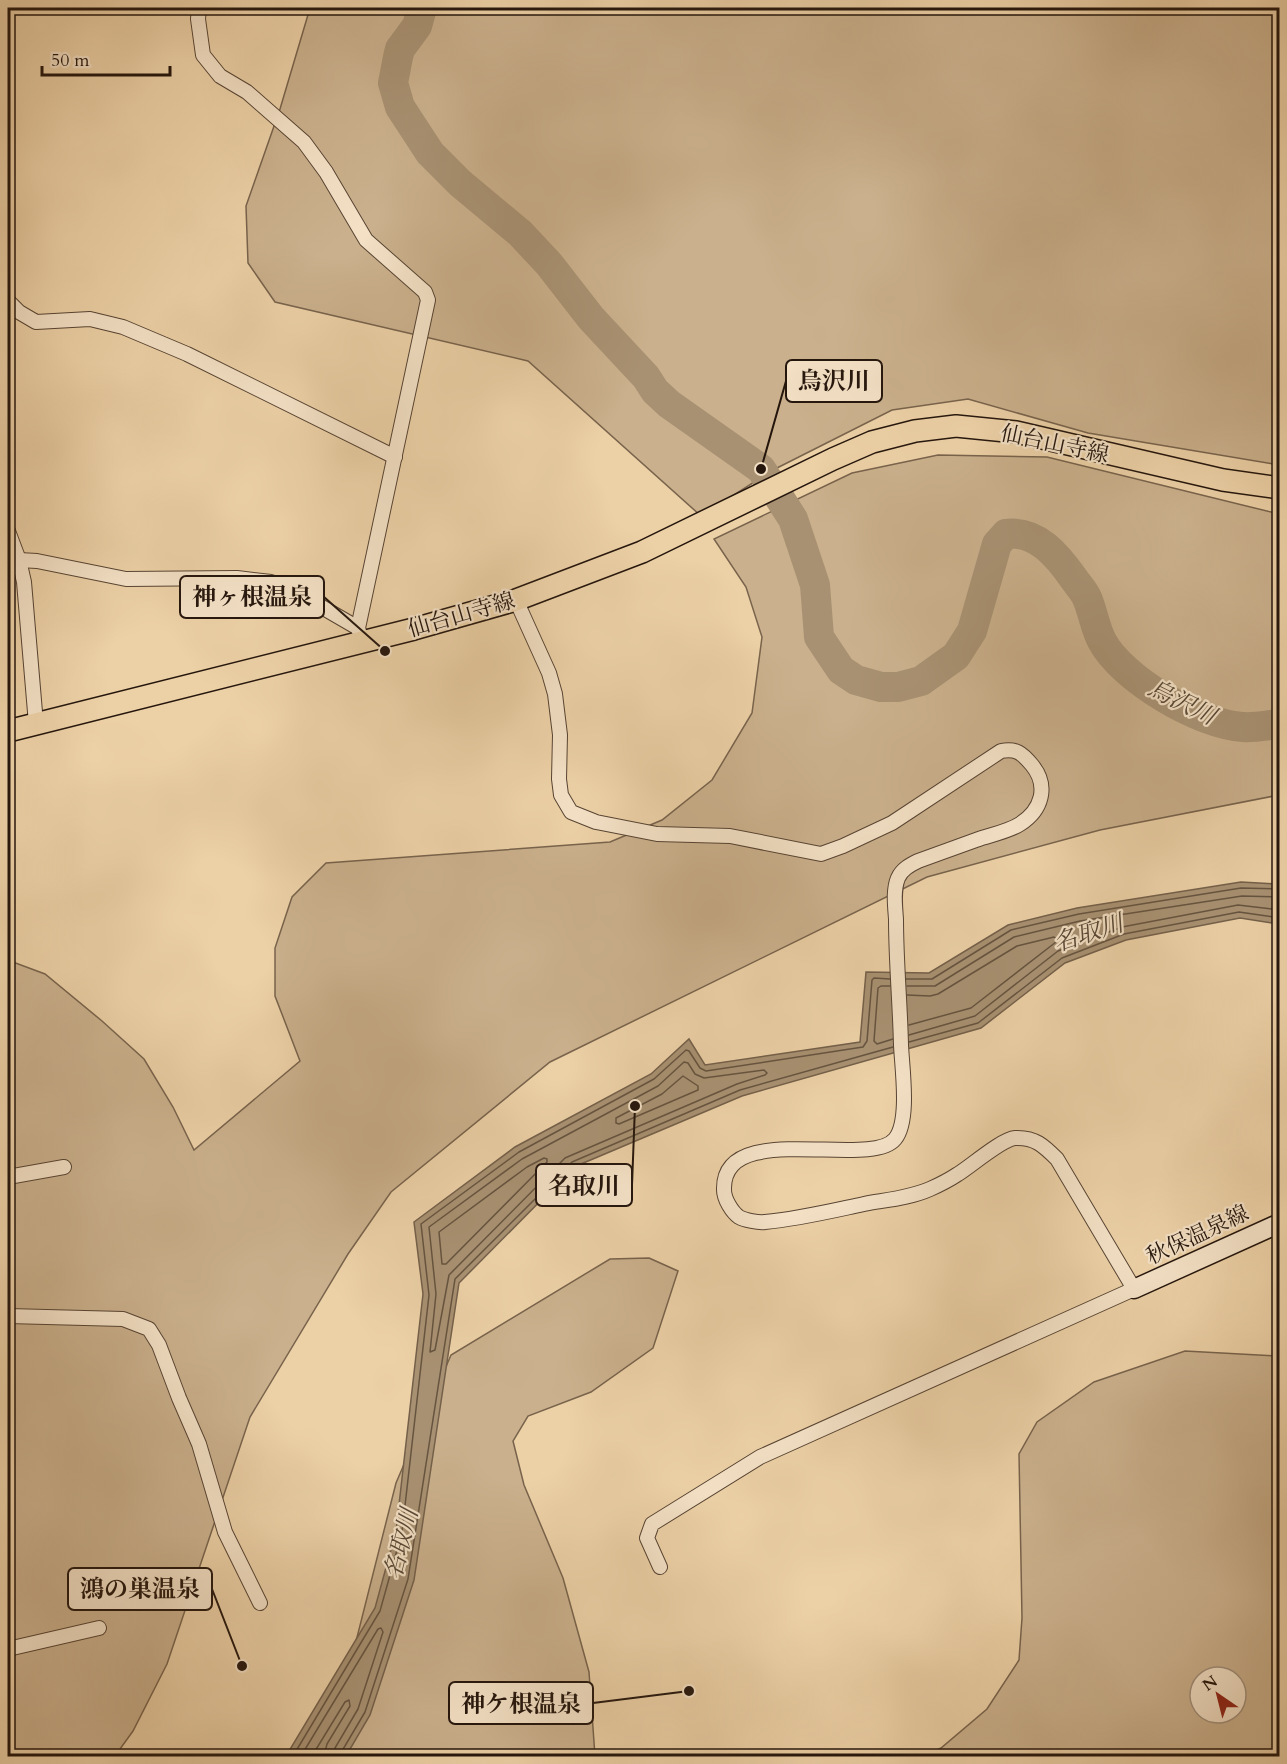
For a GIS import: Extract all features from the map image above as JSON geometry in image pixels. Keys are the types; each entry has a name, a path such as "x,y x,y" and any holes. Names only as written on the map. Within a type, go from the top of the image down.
{"main road":[{"name":"仙台山寺線","path":"8,731 360,634 414,629 516,600 642,552 872,442 915,431 956,426 1016,432 1223,480 1280,488"},
{"name":"秋保温泉線","path":"1134,1289 1280,1222"}],"street":[{"path":"19,560 37,561 126,579 237,578 271,582 289,588 360,634 428,300 424,292 366,240 326,172 304,142 247,93 220,76 203,55 198,19 199,8"},
{"path":"8,301 18,312 36,322 90,319 123,327 197,359 395,458"},
{"path":"8,531 19,560 24,582 36,724"},
{"path":"516,600 549,673 555,694 560,735 561,795 571,812 596,822 657,834 730,836 821,854 892,823 1001,751 1012,749 1023,754 1036,771 1042,786 1041,799 1034,813 1018,825 918,861 905,868 898,877 895,889 896,935 903,1086 902,1126 894,1140 883,1146 856,1150 807,1148 759,1152 737,1160 728,1173 724,1189 728,1203 740,1217 763,1222 897,1198 928,1190 957,1175 1012,1138 1032,1138 1057,1159 1134,1289 760,1457 652,1524 647,1538 660,1567"},
{"path":"8,1177 64,1167"},
{"path":"8,1316 123,1319 149,1329 159,1345 199,1443 225,1532 260,1603"},
{"path":"8,1649 99,1628"}],"shaded area":[{"path":"310,8 1279,8 1279,465 1088,433 968,399 892,410 773,470 701,516 528,361 275,302 248,263 246,206 280,109"},
{"path":"938,455 1047,457 1279,514 1279,795 1100,830 927,877 550,1062 391,1192 348,1254 250,1417 167,1664 133,1731 115,1756 8,1756 8,963 13,962 45,974 144,1059 173,1107 194,1150 300,1061 275,996 275,948 292,897 326,863 610,842 662,820 712,780 752,713 762,637 746,587 714,539 852,473"},
{"path":"649,1258 678,1271 653,1348 591,1392 528,1416 513,1441 524,1485 563,1578 589,1672 595,1756 327,1756 396,1483 451,1355 610,1259"},
{"path":"1185,1351 1279,1356 1279,1756 923,1756 941,1748 987,1709 1019,1660 1022,1618 1019,1454 1037,1422 1094,1382"}],"water":[{"path":"1241,882 1279,884 1279,924 1240,918 1126,940 1065,963 981,1028 742,1096 574,1167 459,1283 414,1580 370,1715 346,1756 286,1756 375,1608 396,1531 423,1294 414,1222 515,1147 651,1074 689,1039 705,1065 860,1042 866,972 929,973 1008,925 1077,908"}],"waterway":[{"name":"烏沢川","path":"422,8 417,26 400,49 398,57 393,83 400,107 430,153 460,183 520,233 549,264 591,318 646,377 655,391 669,404 761,469 793,519 815,585 819,637 841,670 856,680 881,687 898,687 921,681 956,656 972,631 997,544 1006,534 1017,534 1037,540 1061,562 1086,595 1102,641 1112,656 1144,684 1185,709 1225,724 1248,727 1280,724"}],"place":[{"name":"烏沢川","path":"761,469"},
{"name":"神ヶ根温泉","path":"385,651"},
{"name":"名取川","path":"635,1106"},
{"name":"鴻の巣温泉","path":"242,1666"},
{"name":"神ケ根温泉","path":"689,1691"}]}
